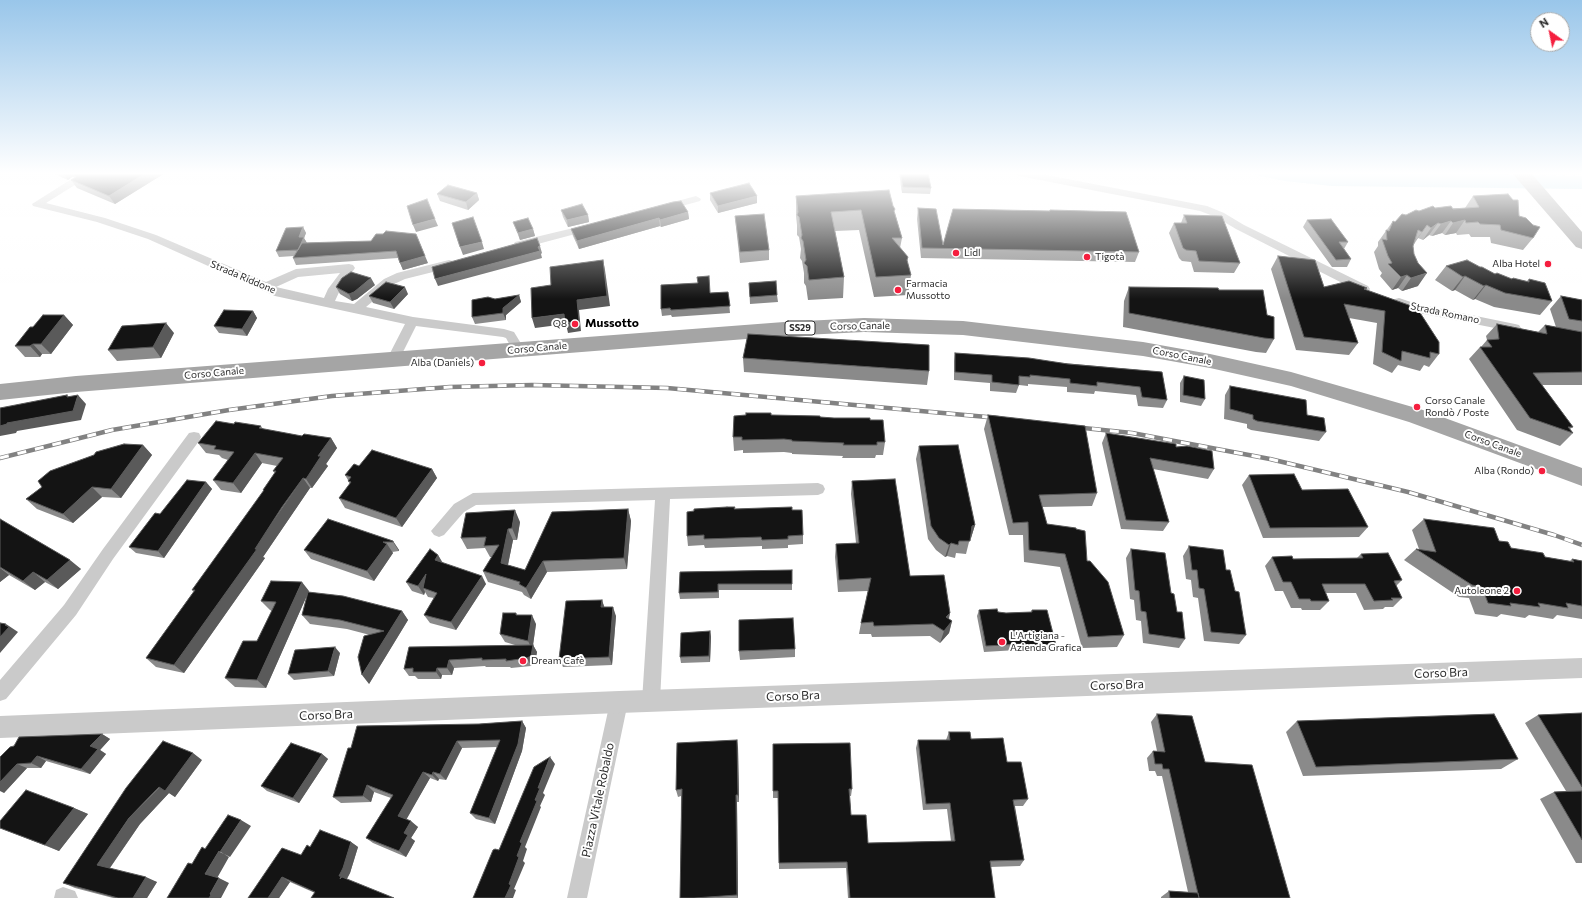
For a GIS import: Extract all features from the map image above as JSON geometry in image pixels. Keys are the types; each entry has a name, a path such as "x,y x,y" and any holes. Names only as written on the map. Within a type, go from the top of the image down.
{"main road":[{"path":"1557,215 1582,243"},
{"name":"Corso Canale","path":"0,392 76,384 393,358 519,350 777,329 864,325 963,328 1049,336 1143,348 1291,379 1415,416 1582,477"}],"street":[{"name":"Strada Riddone","path":"81,215 152,237 279,293 413,321 504,333 510,335 519,350"},
{"path":"1220,215 1240,227 1335,276 1376,294"},
{"path":"506,249 597,225"},
{"path":"356,309 388,282 400,276 461,260"},
{"path":"266,287 296,273 349,268 334,289 328,303"},
{"name":"Strada Romano","path":"1389,299 1414,308 1528,331"},
{"path":"393,358 413,321"},
{"path":"0,693 70,610 108,554 194,437"},
{"path":"439,531 459,508 473,499 818,489"},
{"path":"652,701 663,494"},
{"name":"Corso Bra","path":"0,727 354,714 619,702 1582,668"},
{"name":"Piazza Vitale Robaldo","path":"577,898 619,702"}],"building":[{"path":"410,215 433,215 435,219 413,225"},
{"path":"564,215 588,215 567,220"},
{"path":"624,215 678,215 660,220 659,218 577,241 571,229"},
{"path":"764,215 769,250 740,252 735,216"},
{"path":"797,215 832,215 844,277 809,280 807,266 804,263 806,260 803,241 801,238 802,235 799,217"},
{"path":"862,215 895,215 902,238 892,238 908,257 907,260 911,275 876,277"},
{"path":"919,215 937,215 943,245 951,215 1127,215 1139,252 922,248"},
{"path":"1184,215 1222,216 1240,263 1199,261 1196,251 1186,250 1183,248 1174,223 1187,223"},
{"path":"1401,215 1519,215 1526,218 1533,225 1540,227 1533,238 1501,230 1500,225 1480,224 1478,222 1466,223 1465,220 1453,223 1451,221 1441,224 1438,223 1431,228 1427,225 1422,232 1418,230 1413,246 1414,254 1418,263 1427,273 1411,278 1407,275 1401,277 1388,264 1392,263 1382,239 1387,240 1386,230 1389,231 1393,221 1395,222"},
{"path":"473,217 482,242 460,247 452,223"},
{"path":"528,218 533,229 518,233 513,222"},
{"path":"1331,219 1348,242 1339,242 1351,259 1336,260 1307,220"},
{"path":"303,227 299,237 304,237 298,250 276,251 286,228"},
{"path":"386,231 416,234 425,256 400,263 396,251 293,258 302,243 371,241 376,234 383,234"},
{"path":"537,238 540,251 435,279 432,267"},
{"path":"1278,256 1315,260 1324,287 1349,281 1367,288 1364,289 1417,308 1439,342 1439,354 1430,352 1430,358 1402,351 1401,361 1382,352 1385,311 1344,304 1358,343 1304,337"},
{"path":"603,260 607,296 577,300 579,321 565,323 564,314 532,318 531,288 551,285 550,267"},
{"path":"1467,260 1495,274 1497,273 1512,279 1529,282 1529,279 1545,283 1552,301 1505,293 1486,285 1484,286 1465,276 1463,277 1446,266"},
{"path":"351,272 371,278 354,292 349,294 336,287 342,278"},
{"path":"709,276 710,293 728,292 730,306 671,310 670,308 661,309 661,285 698,283 697,277"},
{"path":"776,281 777,295 750,297 749,283"},
{"path":"386,282 405,287 390,302 369,296"},
{"path":"1129,287 1263,290 1267,315 1274,317 1274,339 1129,313"},
{"path":"519,295 503,308 503,313 472,317 472,300 488,297 495,299"},
{"path":"1561,296 1582,300 1582,321 1569,319"},
{"path":"224,310 253,311 242,329 214,326"},
{"path":"43,315 64,315 41,344 15,346 30,327 33,327"},
{"path":"166,323 153,347 108,350 122,326"},
{"path":"1497,324 1547,334 1545,325 1582,332 1582,372 1533,373 1573,427 1568,427 1573,433 1530,418 1480,347 1492,347 1487,340 1499,339"},
{"path":"748,334 929,345 929,371 743,358"},
{"path":"955,353 1029,358 1068,364 1162,372 1167,400 1142,397 1140,387 1097,382 1097,386 1070,383 1070,379 1030,375 1030,377 1019,376 1019,385 992,382 992,375 955,372"},
{"path":"1184,376 1204,380 1205,399 1183,395"},
{"path":"1230,386 1306,400 1307,415 1324,418 1326,432 1257,421 1253,419 1253,415 1230,409"},
{"path":"67,395 67,397 78,395 73,411 7,423 0,426 0,408"},
{"path":"746,413 771,413 771,415 820,416 834,418 870,418 870,420 883,420 885,442 877,442 877,445 843,445 844,443 792,441 784,439 742,440 742,437 733,437 734,416 746,415"},
{"path":"988,415 1085,426 1097,493 1039,495 1047,524 1076,528 1085,531 1087,561 1090,561 1108,582 1124,635 1088,637 1065,554 1029,550 1028,522 1013,523"},
{"path":"216,421 261,426 259,428 302,436 304,434 331,438 318,456 321,456 306,479 303,478 282,507 255,549 257,549 174,665 146,658 195,590 192,590 264,490 276,471 273,471 283,458 255,453 233,483 213,480 234,452 214,449 216,446 198,443"},
{"path":"1106,433 1176,444 1176,447 1187,446 1212,451 1214,469 1150,458 1169,522 1126,520"},
{"path":"124,444 143,445 111,489 92,487 63,514 26,499 42,487 38,481 50,471 94,455 96,452"},
{"path":"958,445 975,525 972,526 970,541 959,541 958,545 951,543 949,545 939,538 931,526 919,446"},
{"path":"372,450 432,469 396,518 339,498 351,482 348,481 351,477 345,475 354,464 359,466"},
{"path":"1294,474 1302,490 1348,489 1368,527 1270,528 1249,475"},
{"path":"895,479 910,576 944,575 950,613 946,617 952,621 944,631 933,624 874,626 873,622 861,623 871,578 839,580 836,544 859,543 852,481"},
{"path":"187,480 206,482 158,551 129,547 155,513 160,514"},
{"path":"735,507 734,509 792,507 792,510 802,510 803,535 788,536 788,539 762,540 761,537 704,539 704,535 687,536 687,512 694,511 694,509"},
{"path":"628,509 624,558 543,561 526,588 519,584 520,582 483,571 499,545 484,546 486,537 461,538 466,513 515,510 512,528 508,529 501,563 525,570 552,512"},
{"path":"0,519 70,560 47,580 33,572 23,581 0,567"},
{"path":"328,519 393,542 383,542 387,544 367,571 304,550"},
{"path":"1424,519 1494,528 1499,541 1508,542 1511,548 1543,553 1545,557 1574,562 1572,559 1582,561 1582,606 1566,603 1568,608 1538,603 1540,607 1510,603 1511,606 1488,603 1482,587 1472,585 1416,549 1436,552"},
{"path":"1189,546 1223,550 1226,570 1230,570 1235,591 1239,592 1246,635 1211,632 1204,589 1199,588 1197,570 1192,570"},
{"path":"430,549 438,555 435,560 482,576 451,622 424,615 437,593 423,588 426,574 418,586 406,582"},
{"path":"1131,549 1165,553 1171,593 1174,594 1177,612 1182,612 1185,639 1149,634 1146,612 1141,611 1139,591 1135,590"},
{"path":"1388,553 1402,580 1394,581 1402,598 1374,601 1365,584 1322,584 1329,601 1299,599 1291,582 1283,582 1272,557 1292,556 1293,559 1363,558 1361,554"},
{"path":"792,570 792,584 718,584 718,592 679,593 680,572"},
{"path":"271,581 302,582 257,680 225,678 243,641 257,641 276,602 261,601"},
{"path":"308,592 343,596 402,611 362,675 358,657 364,636 384,631 340,620 302,615"},
{"path":"602,600 601,607 613,607 609,657 559,659 566,601"},
{"path":"997,609 998,612 1006,613 1047,610 1056,645 1020,646 1020,644 986,646 979,610"},
{"path":"503,613 532,615 528,641 500,634"},
{"path":"793,618 795,649 739,651 739,620"},
{"path":"0,623 6,624 5,625 9,627 0,637"},
{"path":"710,631 709,656 680,657 681,633"},
{"path":"533,645 531,656 527,658 506,661 506,659 482,660 482,658 449,660 447,668 437,668 436,672 413,672 413,668 404,669 409,647"},
{"path":"335,647 328,671 288,674 295,650"},
{"path":"1582,713 1582,787 1538,715"},
{"path":"1157,714 1192,716 1205,762 1252,765 1290,898 1199,898 1169,769 1163,769 1162,764 1155,764 1153,751 1165,752"},
{"path":"1494,714 1518,759 1316,767 1297,721"},
{"path":"522,721 518,744 489,818 470,813 500,740 457,741 440,774 433,772 432,775 423,772 398,816 411,821 404,833 408,835 399,851 366,838 393,795 367,785 363,796 333,797 348,748 351,748 357,726 479,724"},
{"path":"949,732 970,732 971,739 1003,738 1007,762 1021,762 1028,799 1013,800 1024,860 990,861 995,898 850,898 847,862 779,863 778,791 773,791 773,744 850,743 852,789 849,789 851,815 866,815 868,843 955,841 950,803 926,804 918,740 950,740"},
{"path":"102,734 90,746 98,749 81,769 37,756 31,763 17,764 0,782 0,757 10,747 14,746 19,737"},
{"path":"737,740 737,895 680,898 682,789 676,790 677,743"},
{"path":"163,741 193,753 165,791 159,787 129,818 97,865 146,877 133,898 118,898 63,883 126,788"},
{"path":"291,743 322,754 293,798 261,786"},
{"path":"550,757 538,788 540,788 535,800 537,801 520,842 522,843 517,856 519,857 509,884 511,885 505,898 473,898 493,850 499,850 534,767"},
{"path":"26,790 74,808 45,845 0,828 0,821"},
{"path":"1582,791 1582,840 1554,792"},
{"path":"228,815 241,820 205,874 219,878 209,898 167,898 188,863 192,864 202,847 205,849"},
{"path":"320,830 351,842 339,876 341,876 340,879 342,877 394,898 311,898 315,892 282,877 268,898 248,898 282,848 301,855 307,845 310,847"},
{"path":"1169,891 1198,893 1199,898 1170,898"}],"railway":[{"path":"0,458 112,430 229,410 332,396 450,387 532,385 667,388 998,418"},
{"path":"1074,427 1132,433 1270,459 1408,492 1554,535 1582,545"}],"place":[{"name":"Lidl","path":"956,253"},
{"name":"Tigotà","path":"1087,257"},
{"name":"Alba Hotel","path":"1548,264"},
{"name":"Farmacia Mussotto","path":"898,290"},
{"name":"Q8","path":"575,324"},
{"name":"Alba (Daniels)","path":"482,363"},
{"name":"Corso Canale Rondò / Poste","path":"1417,407"},
{"name":"Alba (Rondo)","path":"1542,471"},
{"name":"Autoleone 2","path":"1517,591"},
{"name":"L'Artigiana - Azienda Grafica","path":"1002,642"},
{"name":"Dream Cafè","path":"523,661"}],"district":[{"name":"Mussotto","path":"612,323"}]}
